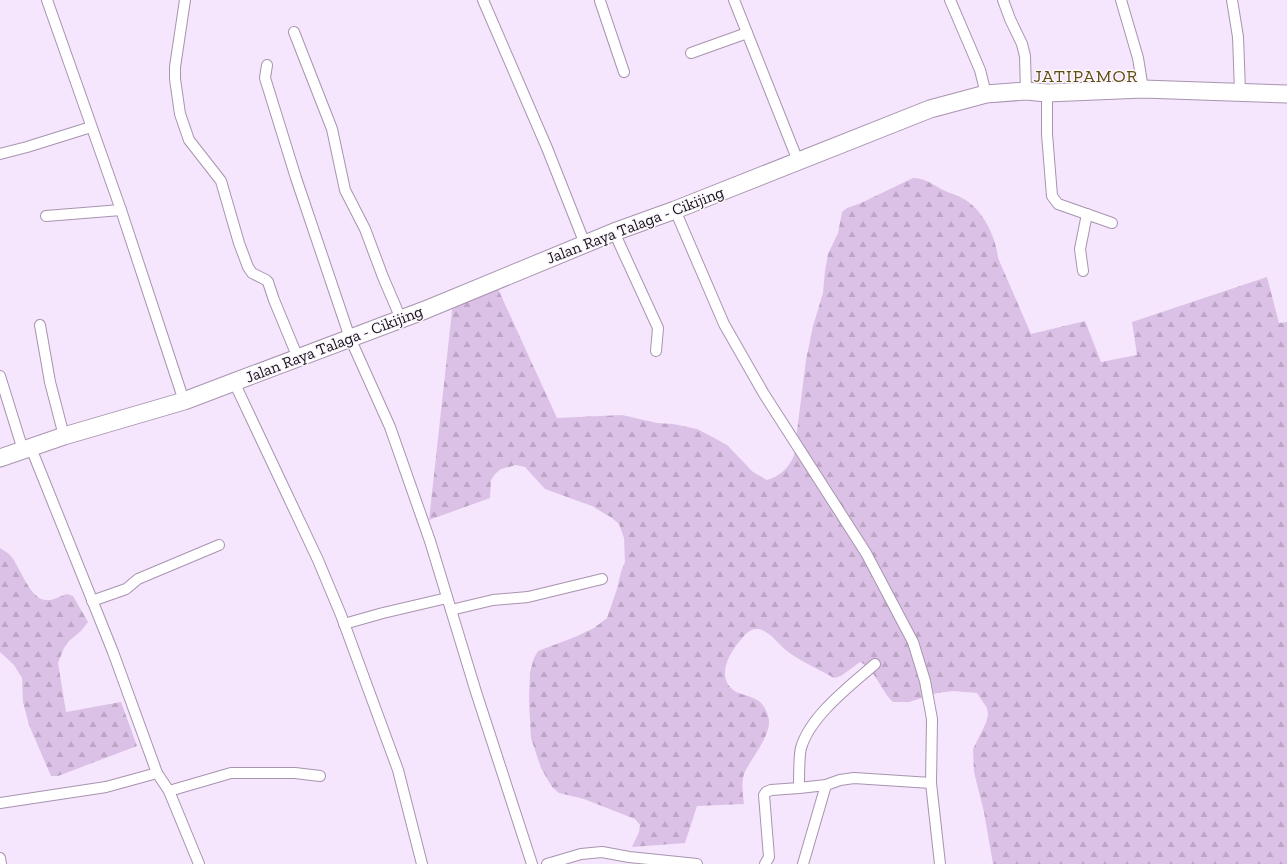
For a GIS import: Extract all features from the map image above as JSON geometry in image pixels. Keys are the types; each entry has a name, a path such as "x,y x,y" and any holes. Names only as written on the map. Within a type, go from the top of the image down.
{"main road":[{"name":"Jalan Raya Talaga - Cikijing","path":"0,458 64,436 184,401 401,319 614,232 675,210 930,109 986,94 1026,91 1047,93 1143,88 1287,94"}],"street":[{"path":"47,0 121,210 184,401"},
{"path":"185,0 175,67 175,79 180,114 186,132 193,146 221,181 239,243 248,267 252,273 268,282 298,358"},
{"path":"482,0 547,148 585,244"},
{"path":"601,0 624,72"},
{"path":"734,0 798,161"},
{"path":"950,0 980,70 986,94"},
{"path":"1003,0 1022,44 1025,56 1026,91"},
{"path":"1121,0 1138,58 1143,88"},
{"path":"1232,0 1238,37 1240,91"},
{"path":"294,32 332,129 345,190 365,229 401,319"},
{"path":"691,53 747,32"},
{"path":"267,65 265,78 267,86 296,178 350,338 390,427 430,541 532,864"},
{"path":"1047,93 1047,134 1052,196 1058,204 1112,223"},
{"path":"0,154 91,127"},
{"path":"46,216 121,210"},
{"path":"675,210 724,324 764,394 866,553 913,642 925,681 932,718 931,783 940,864"},
{"path":"1083,271 1080,249 1087,214"},
{"path":"614,232 658,328 656,351"},
{"path":"40,325 50,382 64,436"},
{"path":"0,376 27,449 113,652 157,773 169,791 198,864"},
{"path":"234,382 315,553 344,624 398,770 422,864"},
{"path":"92,601 126,589 138,579 219,546"},
{"path":"451,610 493,600 528,597 602,579"},
{"path":"344,624 447,598"},
{"path":"799,788 800,750 806,735 819,716 875,664"},
{"path":"169,791 230,772 295,772 320,776"},
{"path":"0,803 106,787 157,773"},
{"path":"765,864 769,857 764,795 766,792 771,790 826,785 840,780 854,778 931,783"},
{"path":"803,864 826,785"},
{"path":"547,864 581,854 602,852 629,857 697,864"},
{"path":"0,858 1,864"}],"green space":[{"path":"913,178 925,180 941,189 959,196 971,204 983,217 995,241 998,258 1031,334 1085,321 1101,362 1137,355 1132,322 1267,277 1279,323 1287,322 1287,864 993,864 984,812 974,772 973,749 986,723 988,715 987,708 977,693 953,691 937,693 909,702 893,702 870,670 860,662 841,676 834,678 792,655 770,635 758,629 749,631 735,648 728,661 725,675 726,681 736,692 759,701 768,714 769,720 763,742 744,774 742,786 744,804 697,806 685,843 632,847 639,832 640,825 635,819 584,799 559,793 552,787 541,768 531,738 529,701 530,672 534,658 538,651 594,628 607,618 625,562 624,538 619,524 612,518 592,506 545,489 525,467 516,465 501,469 495,474 491,480 490,498 429,520 453,302 498,289 557,418 622,415 657,423 673,424 697,429 727,445 753,472 767,480 771,479 784,471 790,464 794,455 806,360 813,326 823,293 828,254 838,233 842,212 847,208 861,203"},
{"path":"0,548 14,560 30,589 35,595 40,599 46,600 54,599 67,594 73,596 88,622 81,631 69,641 64,648 58,663 66,712 121,702 137,746 58,776 51,776 29,725 23,702 22,678 14,665 0,652"}],"district":[{"name":"JATIPAMOR","path":"1086,76"}]}
